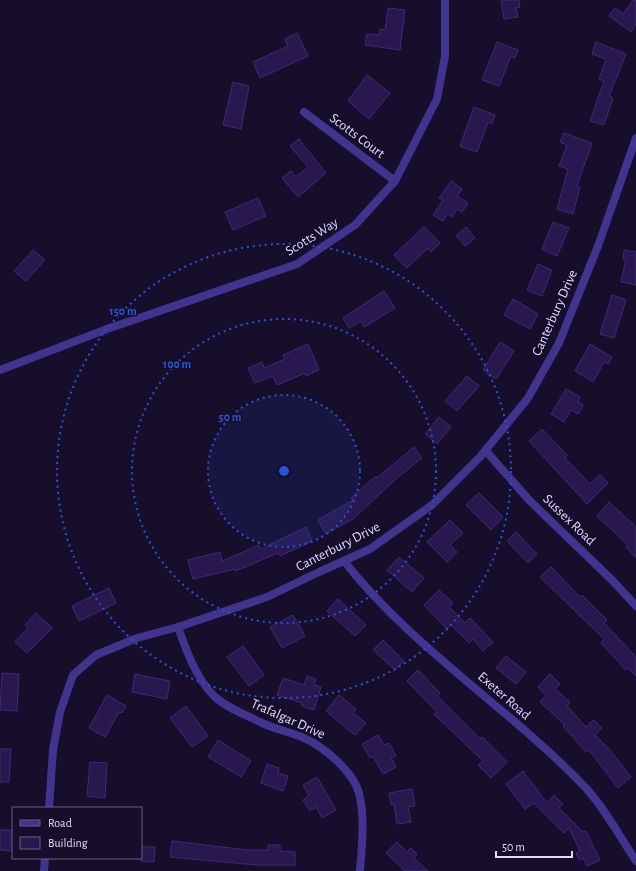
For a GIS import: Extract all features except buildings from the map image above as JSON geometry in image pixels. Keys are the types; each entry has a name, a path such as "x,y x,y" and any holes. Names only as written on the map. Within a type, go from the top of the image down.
{"street":[{"name":"Scotts Way","path":"0,370 107,329 297,264 355,225 395,181 437,98 445,56 445,0"},
{"name":"Scotts Court","path":"304,112 395,181"},
{"name":"Canterbury Drive","path":"49,807 53,750 60,712 73,675 96,655 137,638 178,627 267,597 370,549 432,505 486,451 528,398 559,343 598,246 636,138"},
{"name":"Sussex Road","path":"486,451 529,500 613,581 636,606"},
{"name":"Exeter Road","path":"344,560 367,590 425,646 542,746 585,787 636,861"},
{"name":"Trafalgar Drive","path":"178,627 187,651 201,679 214,696 241,713 310,741 326,751 346,771 358,792 362,822 360,871"},
{"path":"44,871 45,859"}]}
